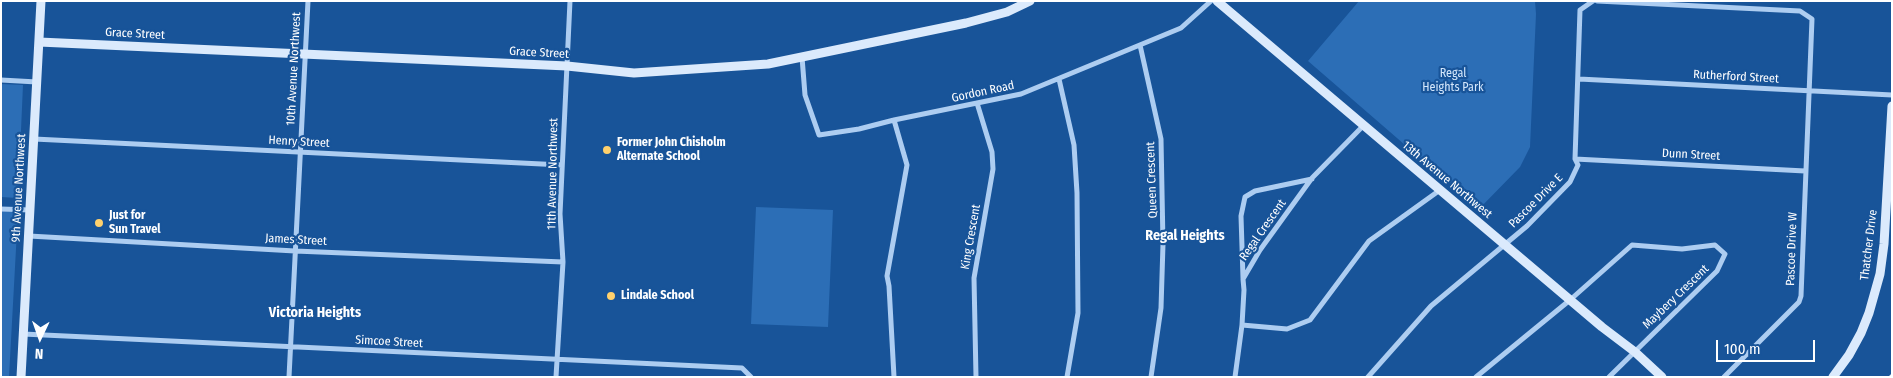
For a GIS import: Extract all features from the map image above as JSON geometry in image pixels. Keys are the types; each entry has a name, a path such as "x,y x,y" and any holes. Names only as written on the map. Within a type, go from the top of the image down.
{"street":[{"name":"9th Avenue Northwest","path":"21,377 41,1"},
{"name":"10th Avenue Northwest","path":"289,377 308,1"},
{"name":"11th Avenue Northwest","path":"556,377 564,262 560,214 570,1"},
{"name":"Grace Street","path":"39,42 567,66 634,73 768,64 966,23 1007,12 1030,1"},
{"name":"Gordon Road","path":"802,57 805,95 818,135 859,129 1022,94 1180,28 1212,1"},
{"name":"13th Avenue Northwest","path":"1217,1 1662,377"},
{"name":"Pascoe Drive E","path":"1505,245 1527,226 1570,182 1578,165 1575,159 1580,10 1595,1"},
{"name":"Pascoe Drive W","path":"1595,1 1800,11 1812,19 1801,296 1798,302 1724,377"},
{"name":"Queen Crescent","path":"1140,44 1161,139 1163,244 1161,308 1151,377"},
{"path":"1060,79 1074,145 1077,202 1078,313 1067,377"},
{"name":"Rutherford Street","path":"1578,79 1892,95"},
{"path":"1,80 37,82"},
{"name":"King Crescent","path":"976,377 974,278 992,169 992,152 977,104"},
{"name":"Thatcher Drive","path":"1833,377 1849,355 1861,333 1869,314 1880,274 1884,244 1892,106"},
{"path":"894,120 907,165 887,276 894,377"},
{"name":"Regal Crescent","path":"1235,377 1242,325 1243,279 1260,250 1312,178 1364,126"},
{"name":"Henry Street","path":"34,139 562,165"},
{"name":"Dunn Street","path":"1575,159 1805,171"},
{"path":"1243,279 1240,216 1245,197 1255,191 1312,178"},
{"path":"1242,325 1287,329 1310,320 1369,241 1440,190"},
{"path":"1,209 30,210"},
{"name":"James Street","path":"29,236 564,262"},
{"name":"Maybery Crescent","path":"1570,300 1632,244 1682,249 1715,244 1725,254 1718,271 1634,352"},
{"path":"1368,377 1430,306 1505,245"},
{"path":"1476,377 1570,300"},
{"name":"Simcoe Street","path":"23,334 742,368 751,377"},
{"path":"1609,377 1634,352"}],"green space":[{"name":"Regal Heights Park","path":"1359,1 1535,1 1530,147 1520,167 1479,209 1308,61"},
{"path":"1,84 23,85 18,198 1,197"},
{"path":"756,207 833,210 828,327 751,324"},
{"path":"1,211 18,212 9,377 1,377"}],"place":[{"name":"Former John Chisholm Alternate School","path":"607,150"},
{"name":"Just for Sun Travel","path":"99,223"},
{"name":"Lindale School","path":"611,296"}],"district":[{"name":"Regal Heights","path":"1185,236"},
{"name":"Victoria Heights","path":"315,313"}]}
